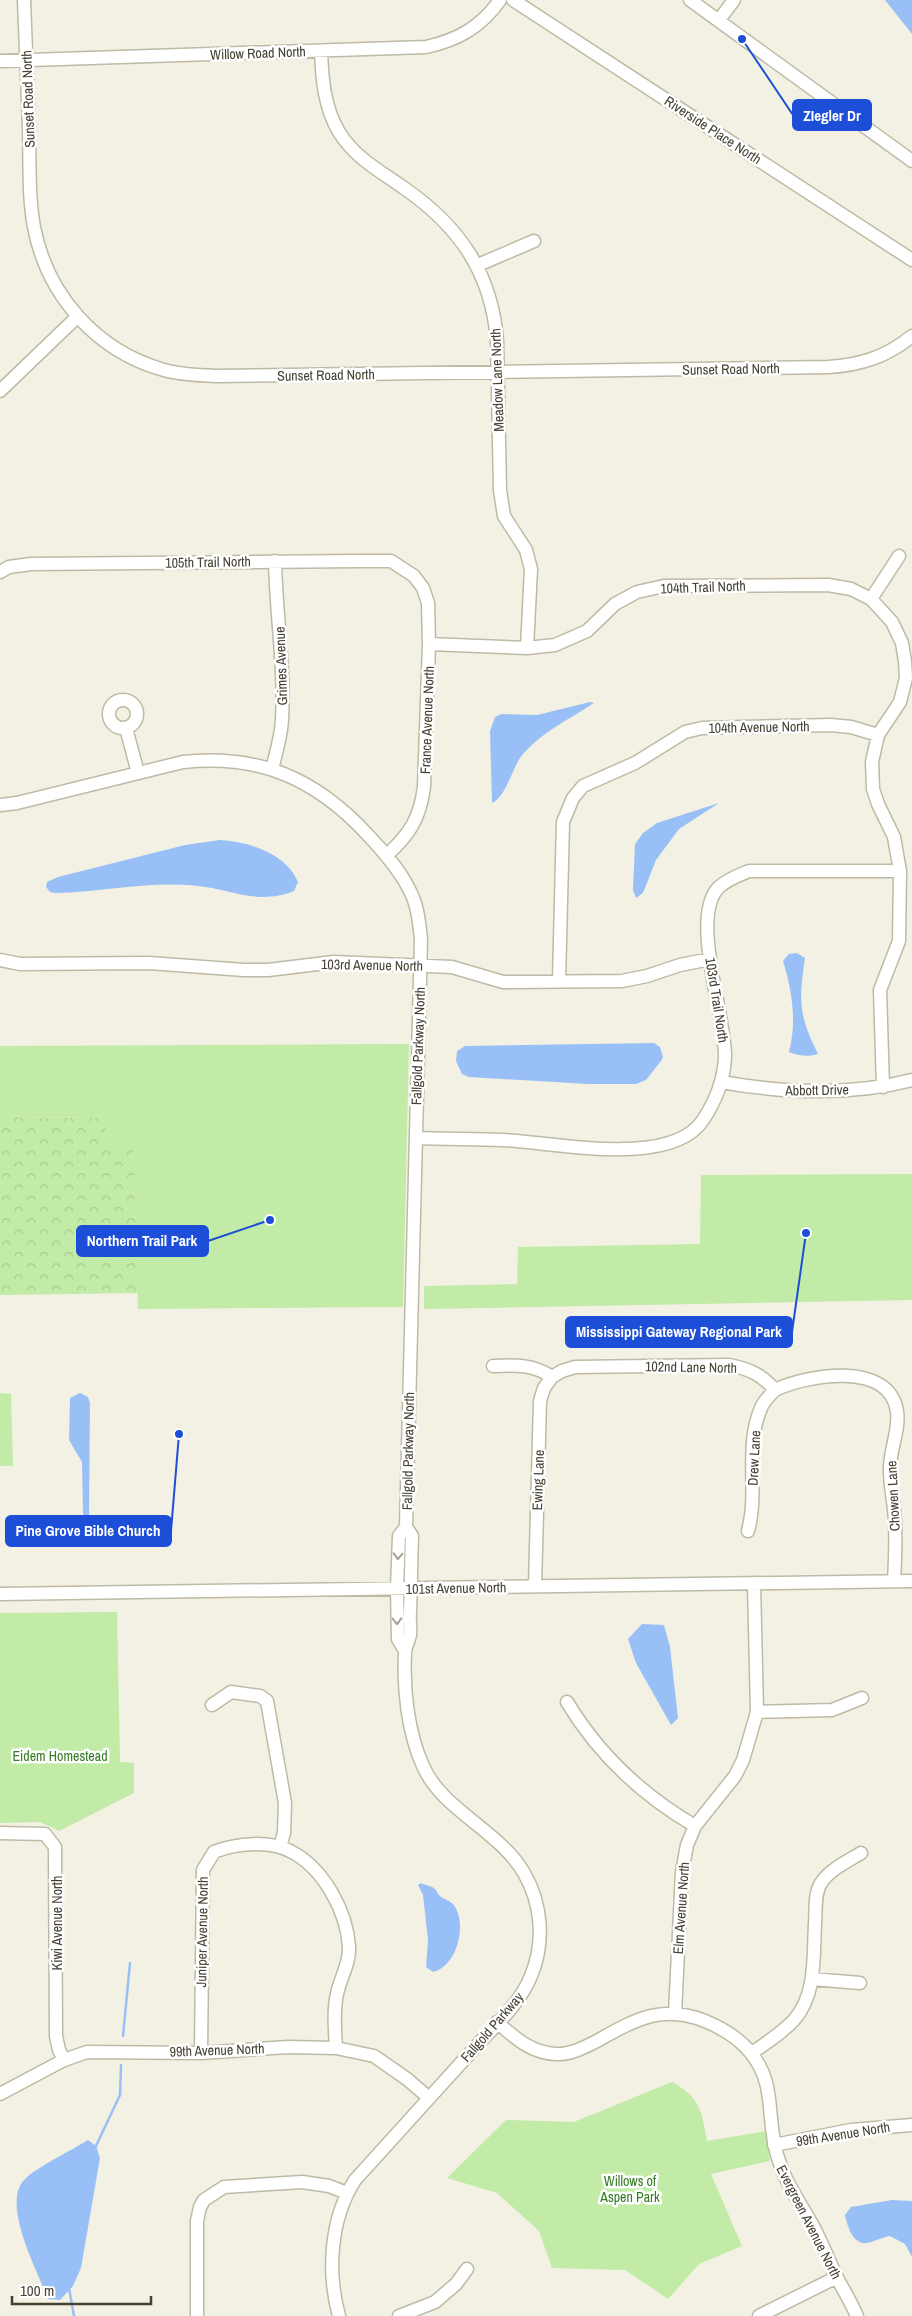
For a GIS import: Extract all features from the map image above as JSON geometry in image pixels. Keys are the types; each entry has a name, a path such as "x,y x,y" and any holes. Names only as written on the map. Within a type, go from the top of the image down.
{"street":[{"name":"Sunset Road North","path":"24,0 34,226 49,274 77,317 96,335 117,350 164,370 190,375 498,372 852,365 876,359 898,347 912,336"},
{"name":"Willow Road North","path":"0,61 418,47 446,43 464,34 481,23 500,0"},
{"name":"Riverside Place North","path":"513,0 912,260"},
{"path":"690,0 912,162"},
{"path":"719,20 734,0"},
{"name":"Meadow Lane North","path":"321,51 324,93 329,111 348,146 378,171 424,202 446,222 478,265 489,295 496,323 500,490 504,516 526,550 531,568 527,648"},
{"path":"478,265 534,240"},
{"path":"0,391 77,317"},
{"path":"883,1087 880,990 900,941 900,871 894,837 873,789 872,762 878,735 900,702 906,678 902,643 892,622 871,599 899,556"},
{"name":"Grimes Avenue","path":"272,769 282,719 280,622 276,598 275,561"},
{"name":"105th Trail North","path":"0,572 9,566 31,564 391,561 414,576"},
{"name":"France Avenue North","path":"387,855 404,840 422,807 426,764 429,644 428,603 422,588 414,576"},
{"name":"104th Trail North","path":"429,644 527,648 555,645 587,631 615,604 637,592 664,586 828,585 851,589 871,599"},
{"name":"104th Avenue North","path":"559,981 563,822 573,798 583,786 642,760 685,732 702,728 831,725 852,727 878,735"},
{"path":"126,728 138,774"},
{"name":"Fallgold Parkway North","path":"0,805 17,803 183,762 209,759 238,761 272,769 301,780 326,796 359,825 387,855 411,892 418,914 421,939 421,966 406,1527 412,1536 410,1636 405,1651"},
{"name":"103rd Trail North","path":"416,1138 504,1140 605,1150 640,1149 664,1145 685,1136 701,1123 713,1103 721,1082 725,1057 723,1031 710,959 707,918 710,903 718,888 731,878 749,871 766,869 900,871"},
{"name":"103rd Avenue North","path":"0,960 20,964 149,964 244,970 334,962 452,968 503,982 622,981 710,959"},
{"name":"Abbott Drive","path":"721,1082 775,1091 883,1087 912,1080"},
{"path":"493,1366 526,1365 540,1369 552,1377"},
{"name":"102nd Lane North","path":"552,1377 575,1367 729,1365 746,1368 764,1377 775,1390"},
{"name":"Ewing Lane","path":"535,1586 540,1401 544,1388 552,1377"},
{"name":"Chowen Lane","path":"775,1390 801,1379 814,1377 858,1377 873,1380 882,1386 893,1400 897,1410 890,1471 895,1524 894,1581"},
{"name":"Drew Lane","path":"748,1531 753,1515 753,1434 761,1406 775,1390"},
{"name":"Fallgold Parkway North","path":"405,1651 398,1639 397,1588 399,1536 406,1527"},
{"name":"101st Avenue North","path":"0,1594 912,1581"},
{"name":"Elm Avenue North","path":"675,2013 682,1872 687,1845 695,1826 728,1786 743,1760 757,1712 754,1584"},
{"name":"Fallgold Parkway","path":"339,2316 334,2296 334,2234 347,2193 355,2180 521,1995 531,1976 538,1956 540,1935 535,1900 524,1873 513,1856 446,1796 424,1768 417,1750 408,1708 405,1651"},
{"path":"212,1705 231,1692 260,1696 267,1701 285,1803 284,1833 280,1847 301,1858 322,1879 340,1910 348,1935 348,1964 337,1994 336,2048"},
{"path":"757,1712 832,1710 862,1698"},
{"path":"567,1702 583,1729 637,1786 664,1808 695,1826"},
{"name":"Kiwi Avenue North","path":"0,1833 45,1834 56,1847 56,2036 59,2050 64,2060"},
{"name":"Juniper Avenue North","path":"201,2053 203,1870 214,1852 226,1847 237,1845 280,1847"},
{"path":"752,2053 795,2019 804,2005 812,1979 818,1888 827,1875 861,1853"},
{"path":"812,1979 860,1984"},
{"name":"Evergreen Avenue North","path":"497,2022 528,2047 543,2053 558,2054 586,2047 647,2016 675,2013 694,2016 727,2030 752,2053 770,2091 774,2145 781,2170 816,2232 857,2316"},
{"name":"99th Avenue North","path":"0,2094 64,2060 87,2052 201,2053 266,2048 336,2048 374,2056 407,2079 429,2098"},
{"name":"99th Avenue North","path":"774,2145 851,2130 912,2125"},
{"path":"196,2316 197,2221 200,2207 209,2195 224,2187 302,2182 328,2186 347,2193"},
{"path":"400,2316 435,2302 456,2284 467,2269"},
{"path":"759,2316 837,2277"}],"green space":[{"path":"409,1044 403,1307 138,1309 133,1147 106,1146 105,1118 0,1117 0,1046"},
{"path":"0,1117 105,1118 133,1147 138,1293 0,1295"},
{"path":"912,1174 912,1300 424,1309 424,1286 517,1284 518,1247 700,1244 701,1175"},
{"path":"0,1393 11,1394 13,1466 0,1466"},
{"name":"Eidem Homestead","path":"117,1612 120,1762 134,1763 134,1793 59,1831 40,1822 0,1823 0,1613"},
{"name":"Willows of Aspen Park","path":"672,2082 689,2093 698,2106 707,2141 767,2131 770,2161 711,2174 742,2246 699,2264 668,2299 625,2270 552,2268 539,2231 497,2193 447,2178 506,2120 574,2122"}],"water":[{"path":"885,0 912,0 912,34"},
{"path":"590,702 594,703 545,734 527,749 517,763 501,796 492,803 490,731 495,717 501,714 537,715"},
{"path":"719,803 679,829 656,860 643,893 636,898 633,890 635,844 643,833 657,823"},
{"path":"220,840 243,843 276,856 285,863 298,882 294,891 283,895 263,897 192,885 172,884 55,893 50,892 46,887 47,882 58,877 185,845"},
{"path":"797,953 805,958 801,996 802,1007 811,1040 818,1054 811,1056 789,1052 793,1018 789,983 783,961 789,954"},
{"path":"654,1043 660,1047 663,1057 646,1080 636,1084 588,1084 469,1077 462,1074 456,1061 457,1051 465,1046"},
{"path":"80,1393 88,1397 90,1403 89,1516 85,1525 82,1462 69,1440 70,1398"},
{"path":"642,1624 664,1625 670,1647 678,1718 671,1725 636,1663 628,1639"},
{"path":"421,1883 434,1888 440,1896 450,1901 460,1921 460,1932 454,1953 442,1968 433,1972 426,1967 428,1940 423,1895 418,1885"},
{"path":"88,2140 96,2146 100,2158 81,2268 73,2286 60,2300 48,2299 23,2238 17,2204 18,2190 30,2174"},
{"path":"892,2200 912,2201 912,2257 905,2244 890,2236 861,2243 851,2234 847,2224 845,2215 851,2207"}],"waterway":[{"path":"123,2036 130,1963"},
{"path":"95,2148 120,2095 121,2065"},
{"path":"69,2288 74,2316"}],"place":[{"name":"ZIegler Dr","path":"742,39"},
{"name":"Northern Trail Park","path":"270,1220"},
{"name":"Mississippi Gateway Regional Park","path":"806,1233"},
{"name":"Pine Grove Bible Church","path":"179,1434"}]}
